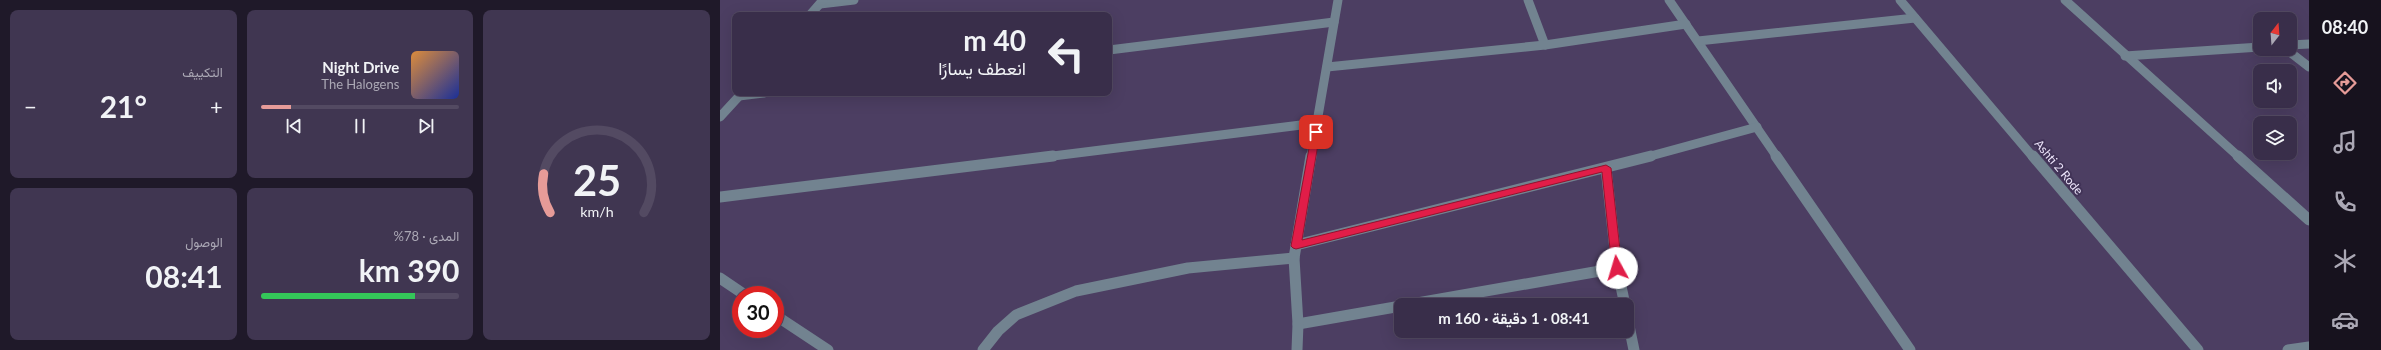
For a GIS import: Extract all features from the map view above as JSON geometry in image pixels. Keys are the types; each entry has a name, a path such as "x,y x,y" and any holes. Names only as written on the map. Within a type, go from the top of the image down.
{"street":[{"path":"813,12 821,2 854,0"},
{"path":"1297,350 1298,324 1294,258 1338,0"},
{"path":"1528,0 1545,45"},
{"path":"1669,0 1910,350"},
{"name":"Ashti 2 Rode","path":"1900,0 2198,350"},
{"path":"2065,0 2125,56 2309,220"},
{"path":"1698,41 1915,18"},
{"path":"1112,50 1334,22"},
{"path":"1327,67 1545,45 1686,24"},
{"path":"2297,45 2309,44"},
{"path":"2125,56 2253,47"},
{"path":"2295,56 2309,67"},
{"path":"720,117 739,96"},
{"path":"720,197 1318,124"},
{"path":"1296,246 1606,168 1757,127"},
{"path":"1606,168 1617,268 1623,298"},
{"path":"983,350 998,331 1016,315 1076,291 1188,268 1294,258"},
{"path":"1446,298 1617,268"},
{"path":"720,278 732,286"},
{"path":"1298,324 1394,307"},
{"path":"784,321 828,350"},
{"path":"1632,338 1634,350"},
{"path":"2288,350 2309,347"}],"route":[{"path":"1316,132 1296,246 1606,168 1617,268"}]}
